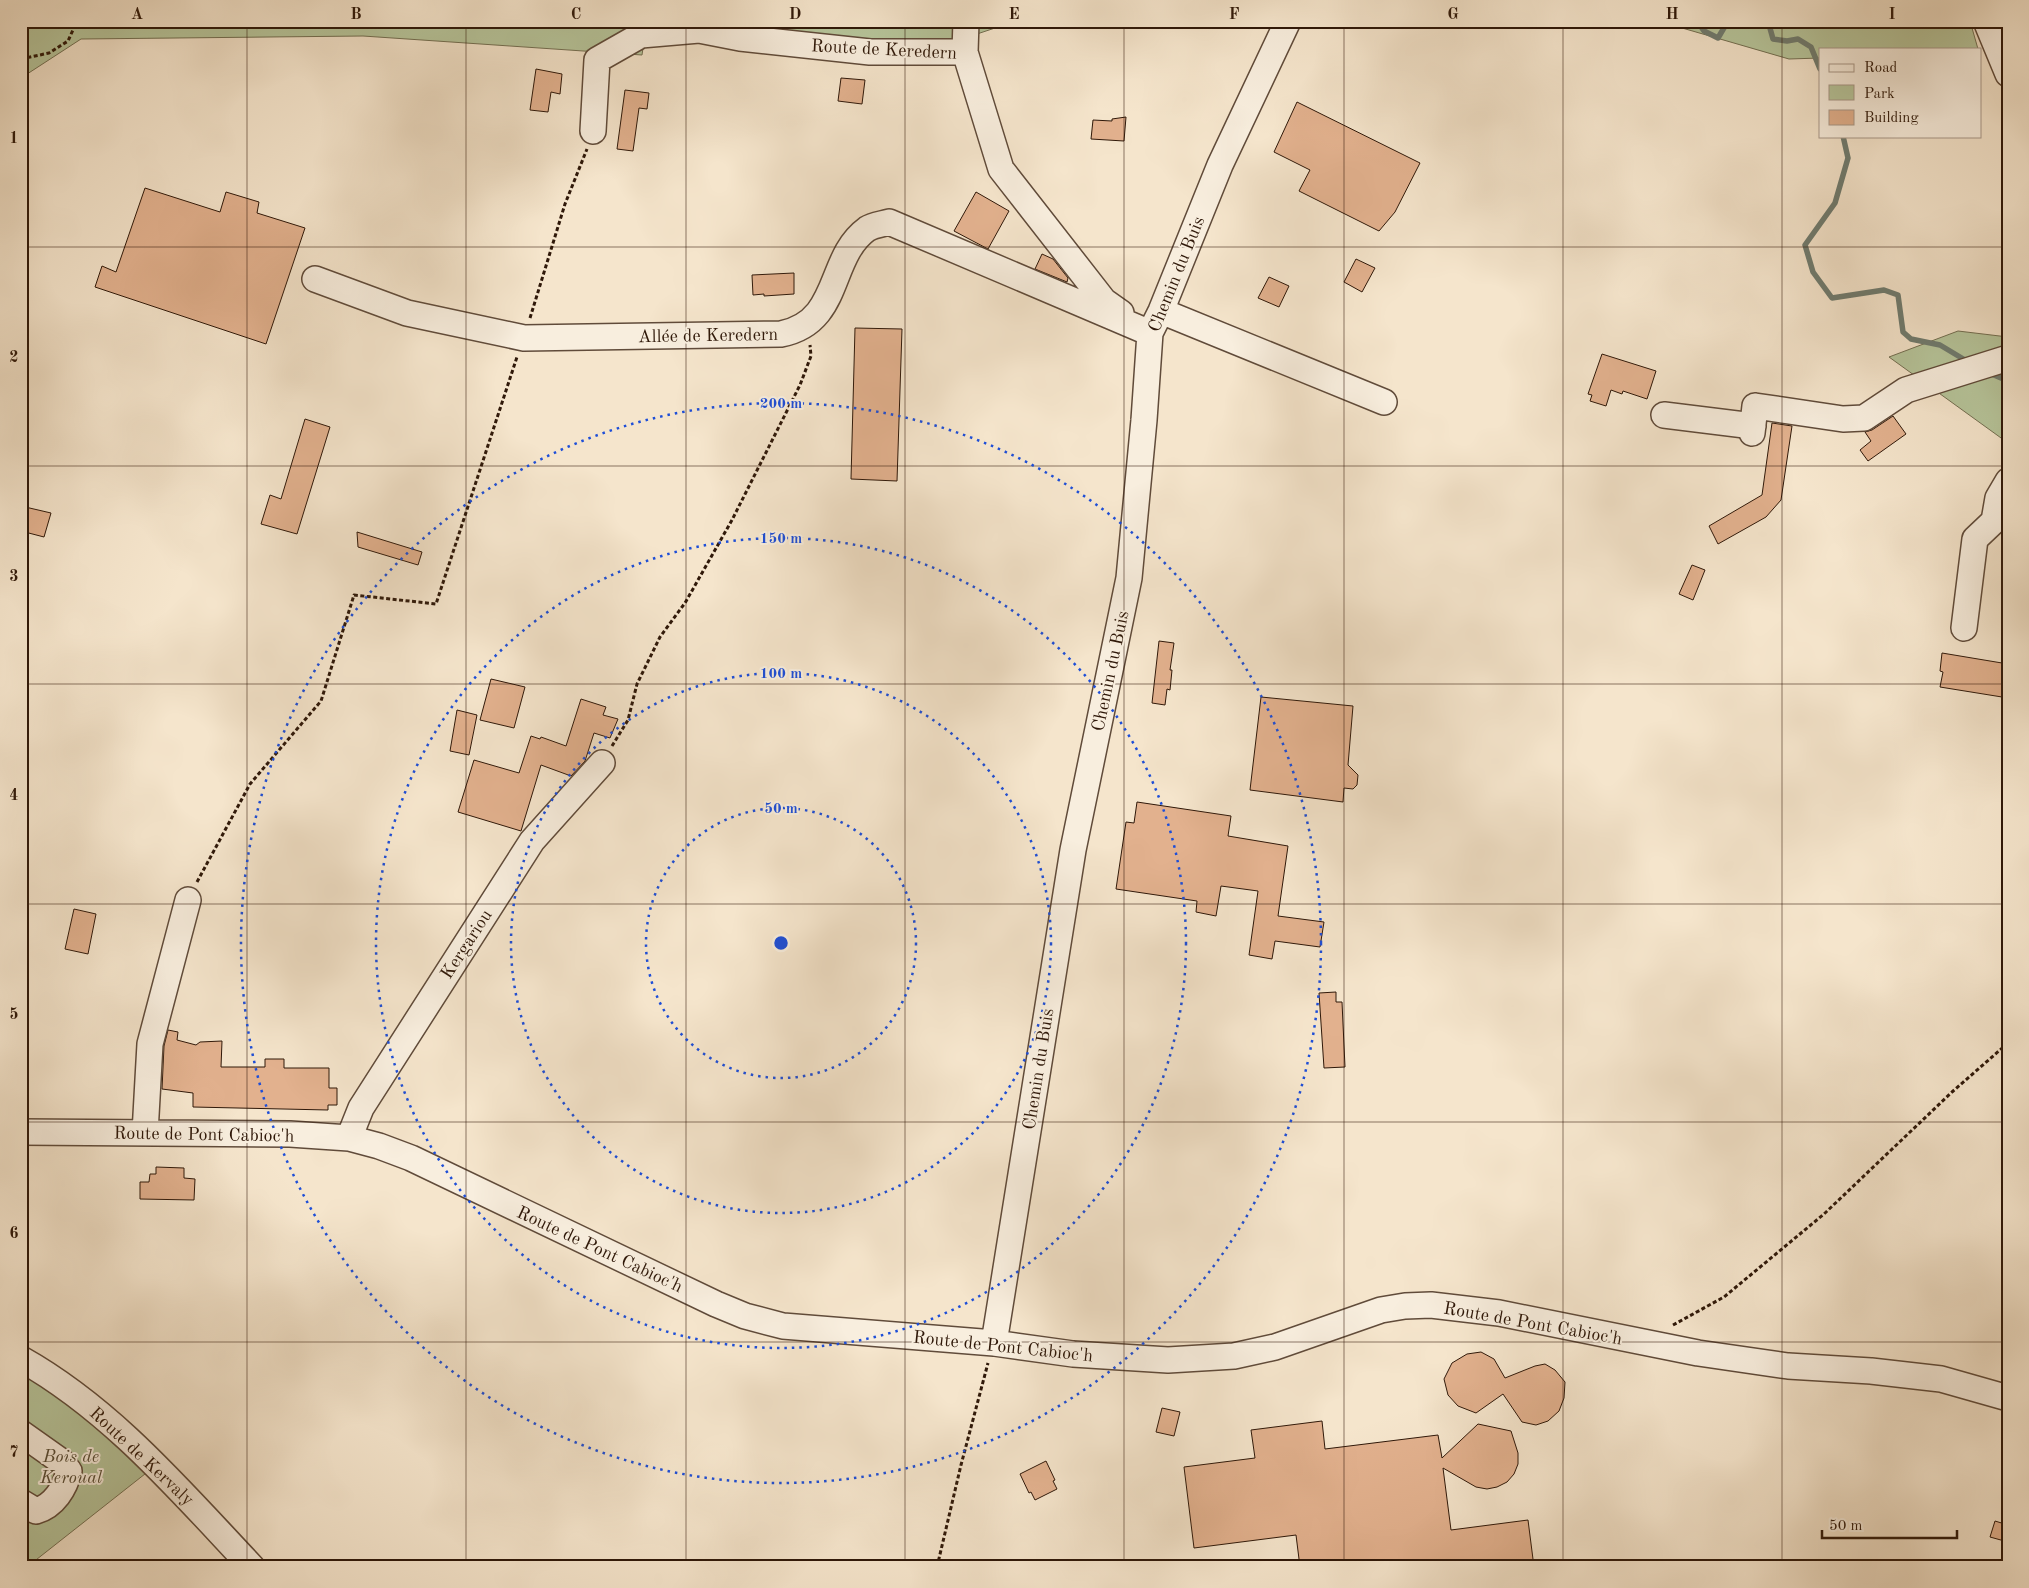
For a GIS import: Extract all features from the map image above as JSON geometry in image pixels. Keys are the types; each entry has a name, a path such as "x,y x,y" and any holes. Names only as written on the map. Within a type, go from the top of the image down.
{"street":[{"path":"965,52 966,21"},
{"name":"Chemin du Buis","path":"994,1343 1073,850 1129,578 1150,333 1161,311 1220,165 1288,21"},
{"path":"1986,21 2008,74"},
{"name":"Route de Keredern","path":"593,132 597,60 641,35 698,30 740,38 870,52 965,52 1001,168 1104,301 1150,333"},
{"name":"Allée de Keredern","path":"315,279 407,312 524,338 781,334 794,331 806,324 817,314 828,299 852,245 868,228 889,222 1150,333"},
{"path":"1161,311 1384,402"},
{"path":"1664,415 1753,430 1756,406 1843,419 1864,418 1906,390 2004,360"},
{"path":"1964,628 1975,539 2001,528 1998,498 2008,481"},
{"name":"Kergariou","path":"349,1138 361,1108 532,841 602,763"},
{"path":"145,1133 150,1044 188,900"},
{"name":"Route de Pont Cabioc'h","path":"21,1132 290,1134 349,1138 379,1146 411,1158 623,1261 746,1316 784,1326 994,1343 1073,1354 1168,1360 1234,1356 1275,1346 1381,1310 1405,1306 1430,1305 1499,1313 1659,1347 1788,1366 1871,1371 1941,1379 2008,1398"},
{"name":"Route de Kervaly","path":"21,1359 48,1374 97,1412 145,1454 252,1567"},
{"path":"21,1432 62,1462 69,1471 67,1480 54,1501 45,1508 36,1510 21,1502"}],"path":[{"path":"21,59 49,53 68,41 77,21"},
{"path":"188,900 213,850 250,784 321,701 354,595 436,604 524,338 565,204 593,132"},
{"path":"602,763 628,720 636,684 660,637 685,603 728,528 800,385 811,356 806,324"},
{"path":"1659,1347 1669,1328 1724,1297 1824,1214 1958,1086 2008,1043"},
{"path":"937,1567 961,1464 994,1343"}],"green space":[{"path":"21,21 647,21 642,55 363,36 81,39 21,78"},
{"path":"718,21 1016,21 902,59"},
{"path":"1658,21 1970,21 1978,48 1819,48 1819,58 1789,59"},
{"path":"1958,331 2008,337 2008,443 1889,357"},
{"name":"Bois de Keroual","path":"21,1374 66,1398 150,1470 27,1567 21,1567"}],"building":[{"path":"536,69 562,74 560,94 551,92 548,112 530,110"},
{"path":"841,78 865,80 862,104 838,101"},
{"path":"625,90 649,93 647,109 639,108 633,151 617,149"},
{"path":"1297,102 1420,163 1395,212 1379,231 1299,191 1310,170 1274,152"},
{"path":"1126,117 1124,141 1091,139 1093,120 1112,121 1112,119"},
{"path":"145,188 220,212 226,192 259,202 257,213 305,228 266,344 95,287 102,266 116,272"},
{"path":"976,192 1009,211 988,249 954,231"},
{"path":"1042,254 1053,259 1068,278 1067,282 1035,269"},
{"path":"1356,259 1375,268 1362,292 1344,282"},
{"path":"794,273 794,294 753,295 752,275"},
{"path":"1269,277 1289,286 1279,307 1258,298"},
{"path":"855,328 902,329 897,481 851,479"},
{"path":"1602,354 1656,371 1647,399 1623,391 1622,394 1611,390 1606,406 1590,401 1592,395 1588,394"},
{"path":"1893,416 1906,434 1868,461 1860,450 1871,441 1865,432 1872,430"},
{"path":"305,419 330,427 297,534 261,524 270,495 281,499"},
{"path":"1772,423 1792,426 1781,500 1766,517 1718,544 1709,526 1762,495"},
{"path":"21,506 51,513 44,537 21,531"},
{"path":"357,532 422,552 418,565 358,547"},
{"path":"1692,565 1705,570 1693,600 1679,594"},
{"path":"1159,641 1174,643 1170,670 1172,670 1170,690 1167,689 1165,705 1152,703"},
{"path":"1942,653 2008,664 2002,697 1940,687 1943,672 1940,671"},
{"path":"491,679 525,687 514,728 480,720"},
{"path":"1261,697 1353,706 1348,765 1358,775 1357,785 1353,789 1344,788 1343,802 1250,790"},
{"path":"581,699 606,707 603,715 618,719 610,738 594,733 585,761 571,776 541,765 521,831 458,812 474,760 519,773 531,736 540,739 541,737 566,746"},
{"path":"457,710 477,715 469,755 450,751"},
{"path":"1137,802 1231,816 1228,836 1288,846 1278,916 1324,922 1320,947 1275,941 1272,959 1249,955 1258,891 1221,886 1216,916 1196,912 1197,901 1116,889 1126,822 1134,823"},
{"path":"74,909 96,914 88,954 65,949"},
{"path":"1336,992 1336,1002 1342,1002 1345,1067 1324,1068 1319,993"},
{"path":"168,1030 178,1032 177,1040 196,1045 200,1042 222,1041 221,1067 265,1067 265,1059 284,1059 284,1068 329,1068 329,1088 337,1088 337,1105 328,1105 328,1110 193,1107 193,1093 162,1089 164,1046"},
{"path":"156,1167 184,1168 184,1178 195,1179 194,1200 140,1199 140,1182 149,1182 150,1174 156,1174"},
{"path":"1481,1352 1494,1359 1505,1378 1545,1364 1555,1370 1565,1382 1564,1398 1559,1411 1548,1421 1536,1425 1522,1422 1503,1394 1476,1413 1458,1406 1448,1395 1444,1379 1452,1363 1467,1354"},
{"path":"1162,1408 1180,1412 1174,1436 1156,1432"},
{"path":"1322,1421 1325,1449 1438,1435 1442,1458 1478,1424 1511,1431 1518,1453 1518,1464 1514,1474 1507,1482 1487,1489 1476,1487 1443,1468 1451,1530 1528,1520 1534,1567 1300,1567 1296,1535 1194,1548 1184,1467 1255,1458 1251,1430"},
{"path":"1046,1461 1057,1489 1035,1500 1031,1492 1029,1493 1020,1474"},
{"path":"1995,1521 2008,1525 2008,1542 1990,1537"}],"waterway":[{"path":"1697,21 1704,31 1718,38 1728,21"},
{"path":"1768,21 1773,39 1787,41 1798,39 1811,47 1819,67"},
{"path":"1843,138 1848,158 1835,203 1805,245 1813,272 1832,298 1884,290 1898,295 1903,332 1911,339 1940,345 1970,363"},
{"path":"1987,372 2008,381"}]}
